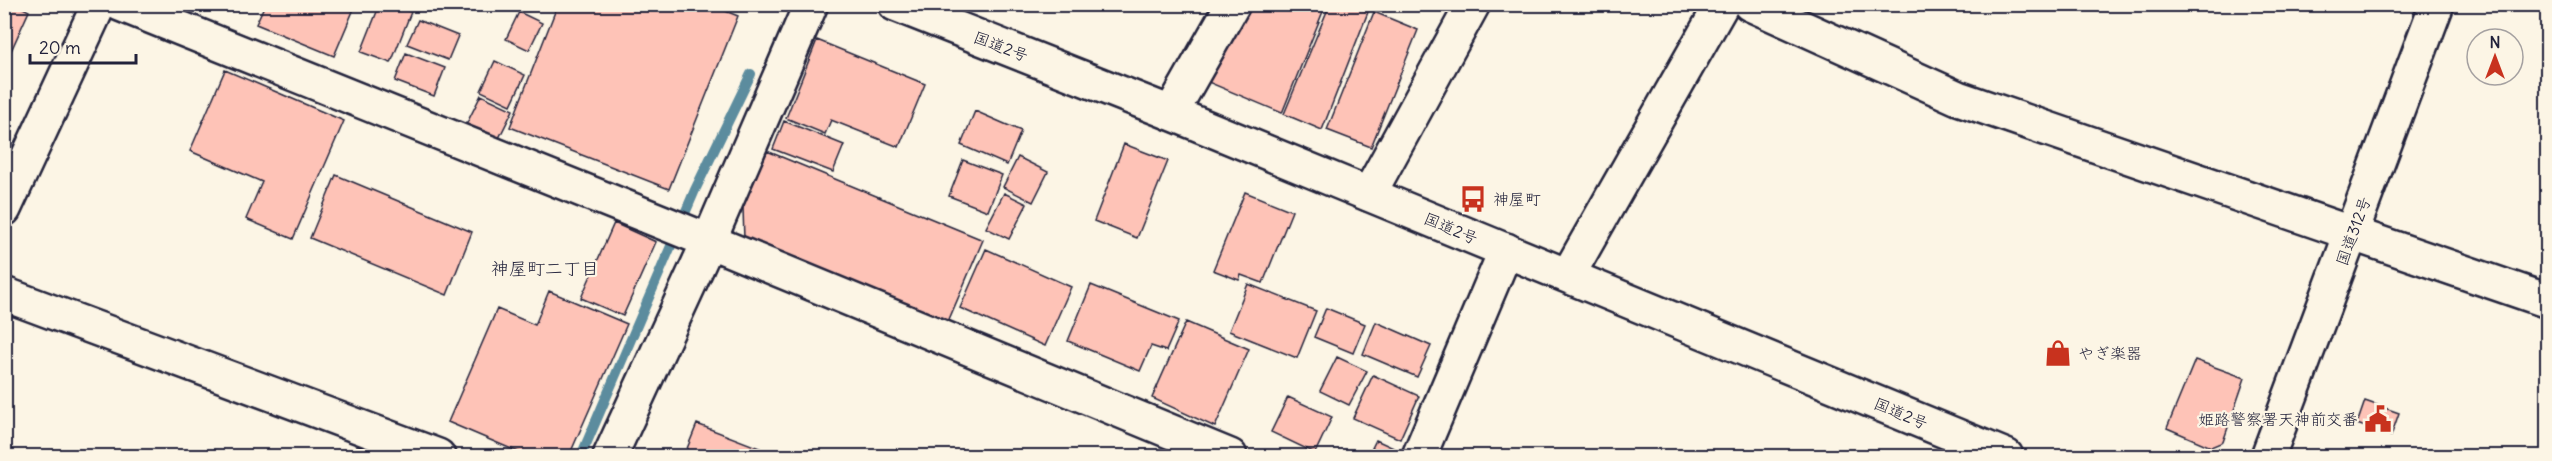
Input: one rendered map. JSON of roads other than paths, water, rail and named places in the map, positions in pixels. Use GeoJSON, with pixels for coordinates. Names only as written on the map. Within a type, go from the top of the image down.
{"type":"FeatureCollection","features":[{"type":"Feature","properties":{"kind":"main road"},"geometry":{"type":"LineString","coordinates":[[4,209],[99,4]]}},
{"type":"Feature","properties":{"kind":"main road"},"geometry":{"type":"LineString","coordinates":[[120,4],[709,241],[1230,456]]}},
{"type":"Feature","properties":{"kind":"main road"},"geometry":{"type":"LineString","coordinates":[[610,456],[709,241],[811,4]]}},
{"type":"Feature","properties":{"kind":"main road","name":"国道2号"},"geometry":{"type":"LineString","coordinates":[[895,4],[1172,112],[2006,456]]}},
{"type":"Feature","properties":{"kind":"main road"},"geometry":{"type":"LineString","coordinates":[[1172,112],[1233,4]]}},
{"type":"Feature","properties":{"kind":"main road"},"geometry":{"type":"LineString","coordinates":[[1369,194],[1473,4]]}},
{"type":"Feature","properties":{"kind":"main road"},"geometry":{"type":"LineString","coordinates":[[1568,274],[1722,4]]}},
{"type":"Feature","properties":{"kind":"main road"},"geometry":{"type":"LineString","coordinates":[[1750,4],[1958,98],[2547,302]]}},
{"type":"Feature","properties":{"kind":"main road","name":"国道312号"},"geometry":{"type":"LineString","coordinates":[[2268,456],[2352,233],[2430,7]]}},
{"type":"Feature","properties":{"kind":"main road"},"geometry":{"type":"LineString","coordinates":[[1419,456],[1506,250]]}},
{"type":"Feature","properties":{"kind":"main road"},"geometry":{"type":"LineString","coordinates":[[4,294],[438,456]]}},
{"type":"Feature","properties":{"kind":"waterway"},"geometry":{"type":"LineString","coordinates":[[581,456],[695,190],[751,74]]}},
{"type":"Feature","properties":{"kind":"place","name":"神屋町"},"geometry":{"type":"Point","coordinates":[1473,199]}},
{"type":"Feature","properties":{"kind":"place","name":"やぎ楽器"},"geometry":{"type":"Point","coordinates":[2058,353]}},
{"type":"Feature","properties":{"kind":"place","name":"姫路警察署天神前交番"},"geometry":{"type":"Point","coordinates":[2378,419]}},
{"type":"Feature","properties":{"kind":"district","name":"神屋町二丁目"},"geometry":{"type":"Point","coordinates":[545,268]}}]}
